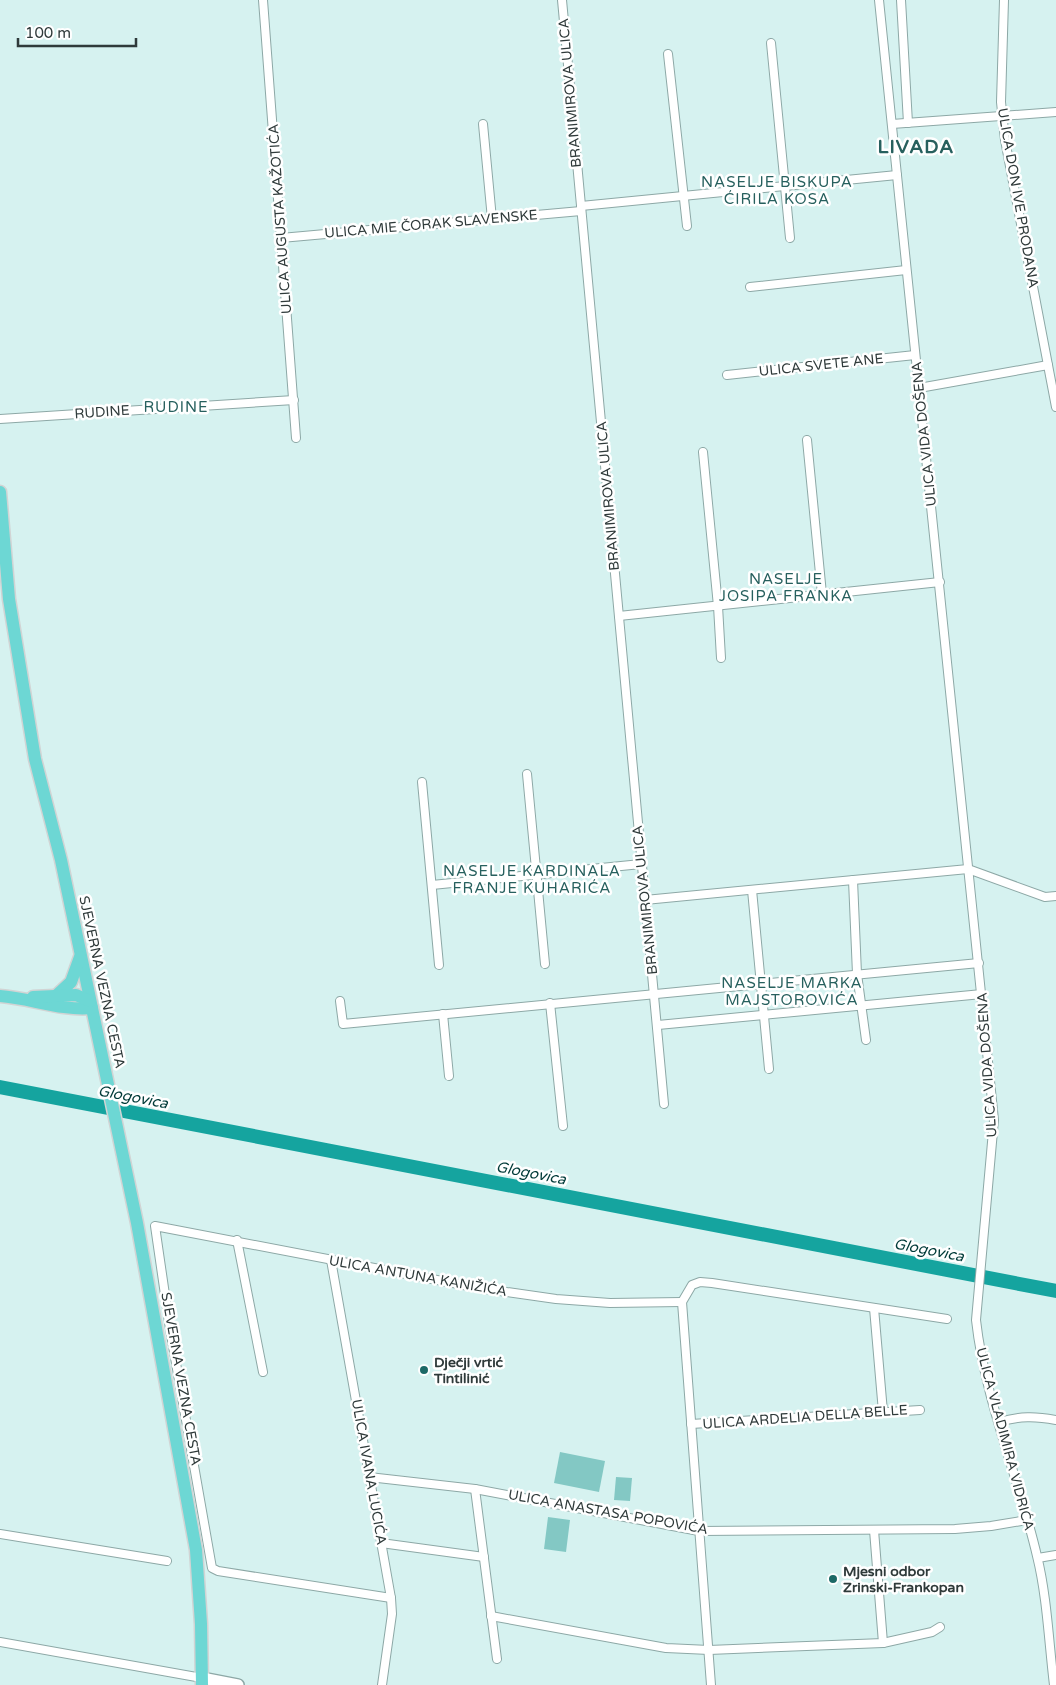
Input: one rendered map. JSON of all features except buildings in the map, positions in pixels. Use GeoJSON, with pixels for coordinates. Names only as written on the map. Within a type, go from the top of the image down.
{"type":"FeatureCollection","features":[{"type":"Feature","properties":{"kind":"main road","name":"SJEVERNA VEZNA CESTA"},"geometry":{"type":"LineString","coordinates":[[0,492],[9,599],[33,750],[164,1329],[196,1550],[202,1682]]}},
{"type":"Feature","properties":{"kind":"main road"},"geometry":{"type":"LineString","coordinates":[[57,995],[67,988],[74,977],[80,952]]}},
{"type":"Feature","properties":{"kind":"main road"},"geometry":{"type":"LineString","coordinates":[[26,998],[76,994],[91,1004]]}},
{"type":"Feature","properties":{"kind":"main road"},"geometry":{"type":"LineString","coordinates":[[0,996],[26,998],[58,1006],[91,1004]]}},
{"type":"Feature","properties":{"kind":"main road"},"geometry":{"type":"LineString","coordinates":[[202,1682],[238,1685]]}},
{"type":"Feature","properties":{"kind":"street","name":"ULICA AUGUSTA KAŽOTIĆA"},"geometry":{"type":"LineString","coordinates":[[263,0],[296,438]]}},
{"type":"Feature","properties":{"kind":"street","name":"BRANIMIROVA ULICA"},"geometry":{"type":"LineString","coordinates":[[562,0],[664,1104]]}},
{"type":"Feature","properties":{"kind":"street","name":"ULICA VIDA DOŠENA"},"geometry":{"type":"LineString","coordinates":[[879,0],[994,1120],[976,1320]]}},
{"type":"Feature","properties":{"kind":"street"},"geometry":{"type":"LineString","coordinates":[[901,0],[908,123]]}},
{"type":"Feature","properties":{"kind":"street","name":"ULICA DON IVE PRODANA"},"geometry":{"type":"LineString","coordinates":[[1004,0],[1001,115],[1056,406]]}},
{"type":"Feature","properties":{"kind":"street"},"geometry":{"type":"LineString","coordinates":[[771,43],[790,238]]}},
{"type":"Feature","properties":{"kind":"street"},"geometry":{"type":"LineString","coordinates":[[668,54],[687,226]]}},
{"type":"Feature","properties":{"kind":"street"},"geometry":{"type":"LineString","coordinates":[[892,124],[1056,112]]}},
{"type":"Feature","properties":{"kind":"street"},"geometry":{"type":"LineString","coordinates":[[483,124],[492,219]]}},
{"type":"Feature","properties":{"kind":"street"},"geometry":{"type":"LineString","coordinates":[[581,209],[683,196],[898,175]]}},
{"type":"Feature","properties":{"kind":"street","name":"ULICA MIE ČORAK SLAVENSKE"},"geometry":{"type":"LineString","coordinates":[[281,238],[581,209]]}},
{"type":"Feature","properties":{"kind":"street"},"geometry":{"type":"LineString","coordinates":[[750,288],[906,270]]}},
{"type":"Feature","properties":{"kind":"street","name":"ULICA SVETE ANE"},"geometry":{"type":"LineString","coordinates":[[727,375],[916,355]]}},
{"type":"Feature","properties":{"kind":"street"},"geometry":{"type":"LineString","coordinates":[[919,388],[1048,365]]}},
{"type":"Feature","properties":{"kind":"street","name":"RUDINE"},"geometry":{"type":"LineString","coordinates":[[0,419],[294,400]]}},
{"type":"Feature","properties":{"kind":"street"},"geometry":{"type":"LineString","coordinates":[[808,440],[822,594]]}},
{"type":"Feature","properties":{"kind":"street"},"geometry":{"type":"LineString","coordinates":[[703,452],[718,606],[721,658]]}},
{"type":"Feature","properties":{"kind":"street"},"geometry":{"type":"LineString","coordinates":[[619,616],[940,582]]}},
{"type":"Feature","properties":{"kind":"street"},"geometry":{"type":"LineString","coordinates":[[527,774],[545,964]]}},
{"type":"Feature","properties":{"kind":"street"},"geometry":{"type":"LineString","coordinates":[[422,782],[440,965]]}},
{"type":"Feature","properties":{"kind":"street"},"geometry":{"type":"LineString","coordinates":[[432,885],[641,864]]}},
{"type":"Feature","properties":{"kind":"street"},"geometry":{"type":"LineString","coordinates":[[646,900],[968,869],[1045,897],[1056,896]]}},
{"type":"Feature","properties":{"kind":"street"},"geometry":{"type":"LineString","coordinates":[[853,880],[858,974],[866,1040]]}},
{"type":"Feature","properties":{"kind":"street"},"geometry":{"type":"LineString","coordinates":[[752,890],[769,1069]]}},
{"type":"Feature","properties":{"kind":"street"},"geometry":{"type":"LineString","coordinates":[[655,993],[979,963]]}},
{"type":"Feature","properties":{"kind":"street","name":"BRANIMIROVA ULICA"},"geometry":{"type":"LineString","coordinates":[[550,1003],[655,993]]}},
{"type":"Feature","properties":{"kind":"street"},"geometry":{"type":"LineString","coordinates":[[658,1025],[982,994]]}},
{"type":"Feature","properties":{"kind":"street"},"geometry":{"type":"LineString","coordinates":[[340,1001],[343,1024],[550,1003],[563,1126]]}},
{"type":"Feature","properties":{"kind":"street"},"geometry":{"type":"LineString","coordinates":[[443,1014],[449,1076]]}},
{"type":"Feature","properties":{"kind":"street","name":"ULICA ANTUNA KANIŽIĆA"},"geometry":{"type":"LineString","coordinates":[[164,1329],[155,1226],[237,1240],[479,1288],[556,1300],[610,1303],[682,1302]]}},
{"type":"Feature","properties":{"kind":"street"},"geometry":{"type":"LineString","coordinates":[[237,1240],[263,1372]]}},
{"type":"Feature","properties":{"kind":"street","name":"ULICA IVANA LUCIĆA"},"geometry":{"type":"LineString","coordinates":[[331,1260],[391,1598],[392,1614],[382,1685]]}},
{"type":"Feature","properties":{"kind":"street"},"geometry":{"type":"LineString","coordinates":[[711,1685],[682,1302],[692,1285],[700,1282],[712,1283],[947,1319]]}},
{"type":"Feature","properties":{"kind":"street"},"geometry":{"type":"LineString","coordinates":[[874,1308],[883,1412]]}},
{"type":"Feature","properties":{"kind":"street","name":"ULICA VLADIMIRA VIDRIĆA"},"geometry":{"type":"LineString","coordinates":[[976,1320],[978,1340],[999,1422],[1038,1558],[1054,1685]]}},
{"type":"Feature","properties":{"kind":"street"},"geometry":{"type":"LineString","coordinates":[[164,1329],[212,1568],[218,1571],[391,1598]]}},
{"type":"Feature","properties":{"kind":"street","name":"ULICA ARDELIA DELLA BELLE"},"geometry":{"type":"LineString","coordinates":[[691,1424],[920,1410]]}},
{"type":"Feature","properties":{"kind":"street"},"geometry":{"type":"LineString","coordinates":[[999,1422],[1018,1416],[1034,1416],[1056,1420]]}},
{"type":"Feature","properties":{"kind":"street","name":"ULICA ANASTASA POPOVIĆA"},"geometry":{"type":"LineString","coordinates":[[370,1477],[474,1489],[700,1530],[955,1529],[1027,1520]]}},
{"type":"Feature","properties":{"kind":"street"},"geometry":{"type":"LineString","coordinates":[[474,1489],[497,1659]]}},
{"type":"Feature","properties":{"kind":"street"},"geometry":{"type":"LineString","coordinates":[[874,1530],[883,1643]]}},
{"type":"Feature","properties":{"kind":"street"},"geometry":{"type":"LineString","coordinates":[[0,1534],[167,1561]]}},
{"type":"Feature","properties":{"kind":"street"},"geometry":{"type":"LineString","coordinates":[[381,1543],[484,1557]]}},
{"type":"Feature","properties":{"kind":"street"},"geometry":{"type":"LineString","coordinates":[[1038,1558],[1056,1556]]}},
{"type":"Feature","properties":{"kind":"street"},"geometry":{"type":"LineString","coordinates":[[492,1616],[666,1648],[709,1650],[883,1643],[932,1632],[940,1627]]}},
{"type":"Feature","properties":{"kind":"street"},"geometry":{"type":"LineString","coordinates":[[0,1642],[202,1682]]}},
{"type":"Feature","properties":{"kind":"shaded area"},"geometry":{"type":"Polygon","coordinates":[[[560,1452],[605,1461],[599,1492],[554,1483],[560,1452]]]}},
{"type":"Feature","properties":{"kind":"shaded area"},"geometry":{"type":"Polygon","coordinates":[[[616,1477],[632,1478],[630,1501],[614,1500],[616,1477]]]}},
{"type":"Feature","properties":{"kind":"shaded area"},"geometry":{"type":"Polygon","coordinates":[[[548,1517],[570,1520],[566,1552],[544,1549],[548,1517]]]}},
{"type":"Feature","properties":{"kind":"waterway","name":"Glogovica"},"geometry":{"type":"LineString","coordinates":[[0,1087],[1056,1291]]}},
{"type":"Feature","properties":{"kind":"place","name":"Dječji vrtić Tintilinić"},"geometry":{"type":"Point","coordinates":[424,1370]}},
{"type":"Feature","properties":{"kind":"place","name":"Mjesni odbor Zrinski-Frankopan"},"geometry":{"type":"Point","coordinates":[833,1579]}},
{"type":"Feature","properties":{"kind":"district","name":"LIVADA"},"geometry":{"type":"Point","coordinates":[916,147]}},
{"type":"Feature","properties":{"kind":"district","name":"NASELJE BISKUPA ĆIRILA KOSA"},"geometry":{"type":"Point","coordinates":[777,190]}},
{"type":"Feature","properties":{"kind":"district","name":"RUDINE"},"geometry":{"type":"Point","coordinates":[176,407]}},
{"type":"Feature","properties":{"kind":"district","name":"NASELJE JOSIPA FRANKA"},"geometry":{"type":"Point","coordinates":[786,588]}},
{"type":"Feature","properties":{"kind":"district","name":"NASELJE KARDINALA FRANJE KUHARIĆA"},"geometry":{"type":"Point","coordinates":[532,880]}},
{"type":"Feature","properties":{"kind":"district","name":"NASELJE MARKA MAJSTOROVIĆA"},"geometry":{"type":"Point","coordinates":[792,992]}}]}
